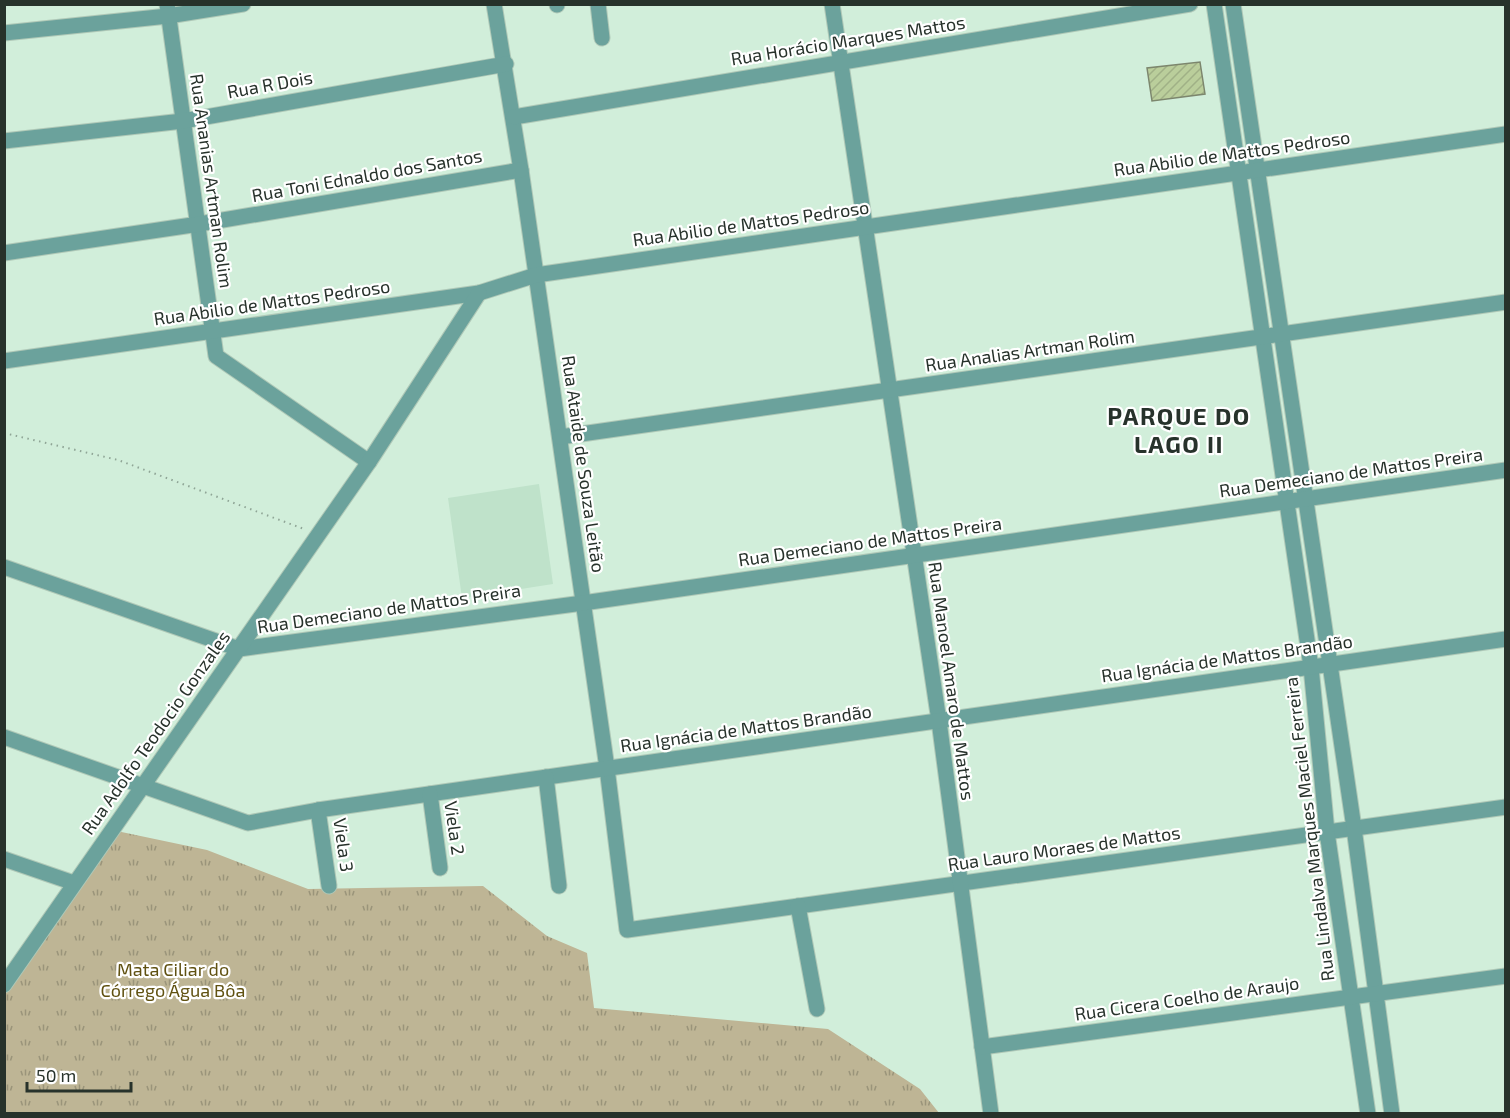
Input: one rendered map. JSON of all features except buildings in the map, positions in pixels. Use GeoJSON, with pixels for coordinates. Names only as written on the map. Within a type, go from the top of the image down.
{"type":"FeatureCollection","features":[{"type":"Feature","properties":{"kind":"street"},"geometry":{"type":"LineString","coordinates":[[4,33],[167,10],[243,4]]}},
{"type":"Feature","properties":{"kind":"street","name":"Rua Ataide de Souza Leitão"},"geometry":{"type":"LineString","coordinates":[[494,4],[506,64],[586,604],[627,930]]}},
{"type":"Feature","properties":{"kind":"street"},"geometry":{"type":"LineString","coordinates":[[598,4],[602,38]]}},
{"type":"Feature","properties":{"kind":"street","name":"Rua Manoel Amaro de Mattos"},"geometry":{"type":"LineString","coordinates":[[832,4],[938,716],[958,884],[991,1113]]}},
{"type":"Feature","properties":{"kind":"street","name":"Rua Horácio Marques Mattos"},"geometry":{"type":"LineString","coordinates":[[514,117],[1190,4]]}},
{"type":"Feature","properties":{"kind":"street","name":"Rua Lindalva Marques Maciel Ferreira"},"geometry":{"type":"LineString","coordinates":[[1214,4],[1262,338],[1280,503],[1311,667],[1327,832],[1368,1113]]}},
{"type":"Feature","properties":{"kind":"street"},"geometry":{"type":"LineString","coordinates":[[1233,4],[1354,828],[1374,994],[1392,1113]]}},
{"type":"Feature","properties":{"kind":"street","name":"Rua Ananias Artman Rolim"},"geometry":{"type":"LineString","coordinates":[[167,10],[216,356],[365,466]]}},
{"type":"Feature","properties":{"kind":"street","name":"Rua R Dois"},"geometry":{"type":"LineString","coordinates":[[4,141],[183,121],[506,64]]}},
{"type":"Feature","properties":{"kind":"street","name":"Rua Abilio de Mattos Pedroso"},"geometry":{"type":"LineString","coordinates":[[4,361],[479,293],[536,275],[1506,134]]}},
{"type":"Feature","properties":{"kind":"street","name":"Rua Toni Ednaldo dos Santos"},"geometry":{"type":"LineString","coordinates":[[4,253],[199,224],[521,170]]}},
{"type":"Feature","properties":{"kind":"street","name":"Rua Adolfo Teodocio Gonzales"},"geometry":{"type":"LineString","coordinates":[[5,984],[319,534],[479,293]]}},
{"type":"Feature","properties":{"kind":"street","name":"Rua Analias Artman Rolim"},"geometry":{"type":"LineString","coordinates":[[560,437],[891,396],[1506,302]]}},
{"type":"Feature","properties":{"kind":"street","name":"Rua Demeciano de Mattos Preira"},"geometry":{"type":"LineString","coordinates":[[234,655],[1506,470]]}},
{"type":"Feature","properties":{"kind":"street"},"geometry":{"type":"LineString","coordinates":[[4,567],[234,655]]}},
{"type":"Feature","properties":{"kind":"street","name":"Rua Ignácia de Mattos Brandão"},"geometry":{"type":"LineString","coordinates":[[4,737],[248,823],[318,810],[546,777],[606,762],[1506,639]]}},
{"type":"Feature","properties":{"kind":"street"},"geometry":{"type":"LineString","coordinates":[[546,777],[559,886]]}},
{"type":"Feature","properties":{"kind":"street","name":"Viela 2"},"geometry":{"type":"LineString","coordinates":[[430,794],[440,868]]}},
{"type":"Feature","properties":{"kind":"street","name":"Rua Lauro Moraes de Mattos"},"geometry":{"type":"LineString","coordinates":[[627,930],[1506,807]]}},
{"type":"Feature","properties":{"kind":"street","name":"Viela 3"},"geometry":{"type":"LineString","coordinates":[[318,810],[329,886]]}},
{"type":"Feature","properties":{"kind":"street"},"geometry":{"type":"LineString","coordinates":[[4,859],[75,883]]}},
{"type":"Feature","properties":{"kind":"street"},"geometry":{"type":"LineString","coordinates":[[798,906],[817,1008]]}},
{"type":"Feature","properties":{"kind":"street","name":"Rua Cicera Coelho de Araujo"},"geometry":{"type":"LineString","coordinates":[[982,1047],[1506,976]]}},
{"type":"Feature","properties":{"kind":"path"},"geometry":{"type":"LineString","coordinates":[[4,433],[118,460],[319,534]]}},
{"type":"Feature","properties":{"kind":"shaded area"},"geometry":{"type":"Polygon","coordinates":[[[539,484],[553,584],[462,598],[448,498],[539,484]]]}},
{"type":"Feature","properties":{"kind":"green space","name":"Mata Ciliar do Córrego Água Bôa"},"geometry":{"type":"Polygon","coordinates":[[[112,830],[207,850],[308,889],[483,886],[547,936],[587,953],[594,1008],[828,1029],[920,1089],[939,1113],[5,1114],[5,986],[112,830]]]}},
{"type":"Feature","properties":{"kind":"district","name":"PARQUE DO LAGO II"},"geometry":{"type":"Point","coordinates":[1179,431]}}]}
